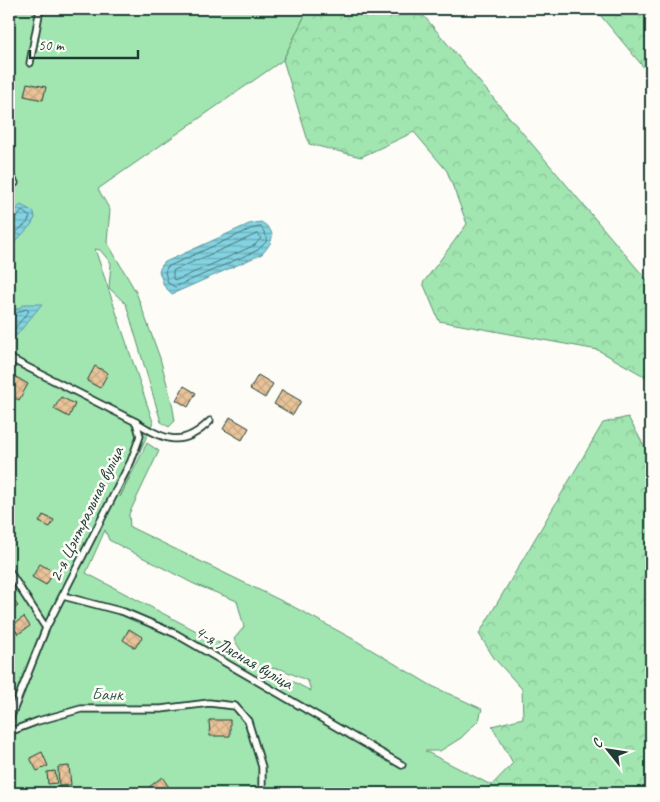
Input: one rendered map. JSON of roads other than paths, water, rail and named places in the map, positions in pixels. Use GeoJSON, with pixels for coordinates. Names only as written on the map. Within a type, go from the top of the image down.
{"type":"FeatureCollection","features":[{"type":"Feature","properties":{"kind":"lane"},"geometry":{"type":"LineString","coordinates":[[30,63],[40,9]]}},
{"type":"Feature","properties":{"kind":"lane"},"geometry":{"type":"LineString","coordinates":[[9,174],[15,183]]}},
{"type":"Feature","properties":{"kind":"lane"},"geometry":{"type":"LineString","coordinates":[[9,358],[136,422],[155,434],[177,440],[198,433],[210,421]]}},
{"type":"Feature","properties":{"kind":"lane","name":"2-я Цэнтральная вуліца"},"geometry":{"type":"LineString","coordinates":[[9,721],[46,628],[131,461],[140,436],[136,422]]}},
{"type":"Feature","properties":{"kind":"lane"},"geometry":{"type":"LineString","coordinates":[[9,571],[46,628]]}},
{"type":"Feature","properties":{"kind":"lane","name":"4-я Лясная вуліца"},"geometry":{"type":"LineString","coordinates":[[62,596],[124,612],[176,634],[402,765]]}},
{"type":"Feature","properties":{"kind":"lane"},"geometry":{"type":"LineString","coordinates":[[9,732],[38,721],[81,709],[161,709],[210,703],[235,706],[248,721],[262,767],[262,793]]}},
{"type":"Feature","properties":{"kind":"water"},"geometry":{"type":"Polygon","coordinates":[[[21,205],[34,212],[35,218],[14,243],[10,243],[8,232],[11,217],[21,205]]]}},
{"type":"Feature","properties":{"kind":"water"},"geometry":{"type":"Polygon","coordinates":[[[261,222],[272,233],[271,241],[262,254],[172,294],[164,286],[159,271],[163,263],[249,224],[261,222]]]}},
{"type":"Feature","properties":{"kind":"water"},"geometry":{"type":"Polygon","coordinates":[[[25,304],[42,304],[16,336],[9,339],[9,314],[25,304]]]}},
{"type":"Feature","properties":{"kind":"park label","name":"Банк"},"geometry":{"type":"Point","coordinates":[107,694]}}]}
